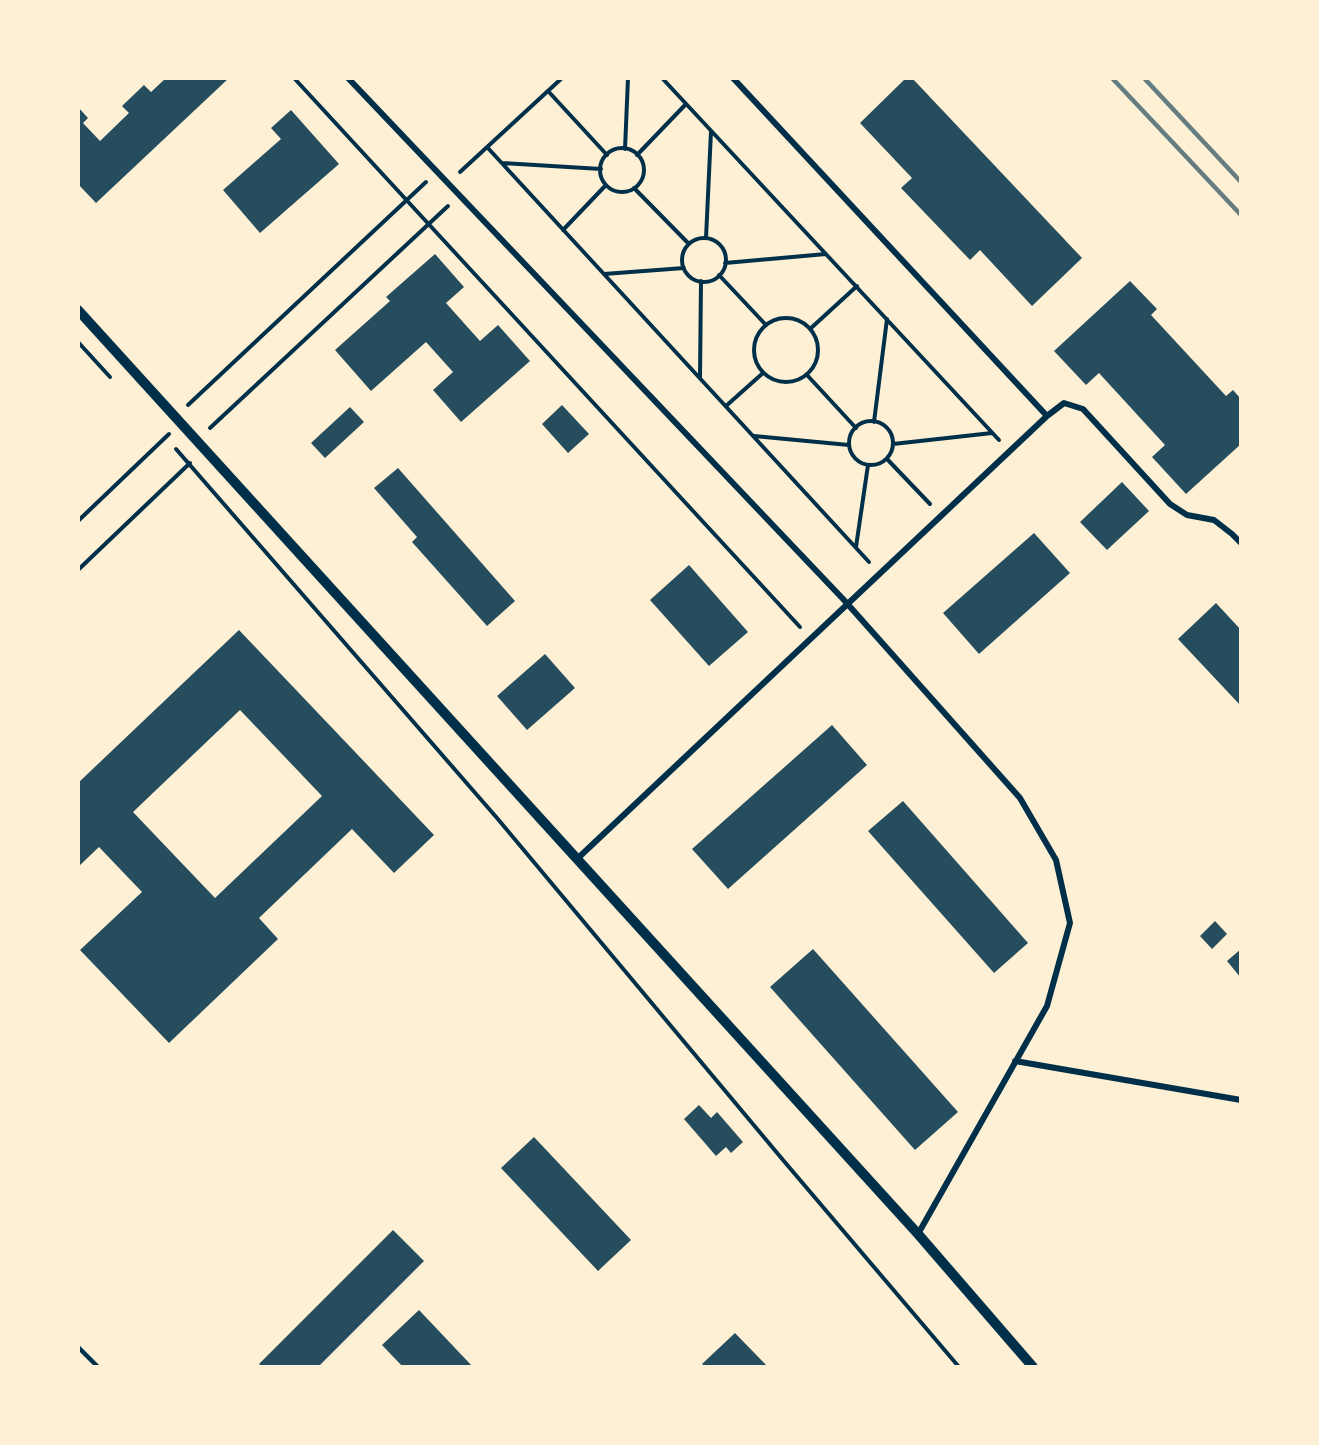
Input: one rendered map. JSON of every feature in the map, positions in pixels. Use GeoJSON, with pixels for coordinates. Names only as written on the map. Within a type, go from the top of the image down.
{"type":"FeatureCollection","features":[{"type":"Feature","properties":{"kind":"street"},"geometry":{"type":"LineString","coordinates":[[348,78],[848,604],[1020,798],[1056,861],[1070,923],[1047,1006],[918,1234]]}},
{"type":"Feature","properties":{"kind":"street"},"geometry":{"type":"LineString","coordinates":[[733,78],[1047,416]]}},
{"type":"Feature","properties":{"kind":"street"},"geometry":{"type":"LineString","coordinates":[[78,310],[918,1234],[1033,1367]]}},
{"type":"Feature","properties":{"kind":"street"},"geometry":{"type":"LineString","coordinates":[[577,859],[1047,416],[1064,403],[1083,409],[1170,504],[1187,515],[1214,520],[1241,543]]}},
{"type":"Feature","properties":{"kind":"street"},"geometry":{"type":"LineString","coordinates":[[1015,1061],[1241,1100]]}},
{"type":"Feature","properties":{"kind":"lane"},"geometry":{"type":"LineString","coordinates":[[78,1347],[98,1367]]}},
{"type":"Feature","properties":{"kind":"path"},"geometry":{"type":"LineString","coordinates":[[294,78],[811,639]]}},
{"type":"Feature","properties":{"kind":"path"},"geometry":{"type":"LineString","coordinates":[[448,183],[562,78]]}},
{"type":"Feature","properties":{"kind":"path"},"geometry":{"type":"LineString","coordinates":[[624,149],[628,78]]}},
{"type":"Feature","properties":{"kind":"path"},"geometry":{"type":"LineString","coordinates":[[662,78],[1010,451]]}},
{"type":"Feature","properties":{"kind":"path"},"geometry":{"type":"LineString","coordinates":[[548,91],[607,155]]}},
{"type":"Feature","properties":{"kind":"path"},"geometry":{"type":"LineString","coordinates":[[637,154],[686,104]]}},
{"type":"Feature","properties":{"kind":"path"},"geometry":{"type":"LineString","coordinates":[[706,238],[711,130]]}},
{"type":"Feature","properties":{"kind":"path"},"geometry":{"type":"LineString","coordinates":[[487,147],[880,573]]}},
{"type":"Feature","properties":{"kind":"path"},"geometry":{"type":"LineString","coordinates":[[617,149],[624,149],[637,154],[644,174],[642,180],[634,188],[626,192],[619,192],[606,185],[602,179],[601,169],[607,155],[617,149]]}},
{"type":"Feature","properties":{"kind":"path"},"geometry":{"type":"LineString","coordinates":[[502,163],[601,169]]}},
{"type":"Feature","properties":{"kind":"path"},"geometry":{"type":"LineString","coordinates":[[78,521],[166,437],[178,420],[438,172]]}},
{"type":"Feature","properties":{"kind":"path"},"geometry":{"type":"LineString","coordinates":[[564,230],[606,185]]}},
{"type":"Feature","properties":{"kind":"path"},"geometry":{"type":"LineString","coordinates":[[634,188],[689,244]]}},
{"type":"Feature","properties":{"kind":"path"},"geometry":{"type":"LineString","coordinates":[[78,570],[189,464],[201,445],[460,195]]}},
{"type":"Feature","properties":{"kind":"path"},"geometry":{"type":"LineString","coordinates":[[699,238],[706,238],[719,244],[723,249],[725,263],[719,275],[714,279],[701,281],[694,279],[684,268],[683,253],[689,244],[699,238]]}},
{"type":"Feature","properties":{"kind":"path"},"geometry":{"type":"LineString","coordinates":[[725,263],[827,254]]}},
{"type":"Feature","properties":{"kind":"path"},"geometry":{"type":"LineString","coordinates":[[604,274],[684,268]]}},
{"type":"Feature","properties":{"kind":"path"},"geometry":{"type":"LineString","coordinates":[[719,275],[766,325]]}},
{"type":"Feature","properties":{"kind":"path"},"geometry":{"type":"LineString","coordinates":[[700,378],[701,281]]}},
{"type":"Feature","properties":{"kind":"path"},"geometry":{"type":"LineString","coordinates":[[810,329],[857,286]]}},
{"type":"Feature","properties":{"kind":"path"},"geometry":{"type":"LineString","coordinates":[[787,318],[798,320],[810,329],[818,345],[818,356],[816,365],[807,375],[791,383],[771,379],[763,373],[757,365],[754,344],[766,325],[787,318]]}},
{"type":"Feature","properties":{"kind":"path"},"geometry":{"type":"LineString","coordinates":[[874,422],[887,319]]}},
{"type":"Feature","properties":{"kind":"path"},"geometry":{"type":"LineString","coordinates":[[78,342],[118,385]]}},
{"type":"Feature","properties":{"kind":"path"},"geometry":{"type":"LineString","coordinates":[[726,406],[763,373]]}},
{"type":"Feature","properties":{"kind":"path"},"geometry":{"type":"LineString","coordinates":[[807,375],[856,428]]}},
{"type":"Feature","properties":{"kind":"path"},"geometry":{"type":"LineString","coordinates":[[866,422],[874,422],[886,428],[893,444],[887,459],[882,463],[868,465],[855,458],[849,444],[850,437],[856,428],[866,422]]}},
{"type":"Feature","properties":{"kind":"path"},"geometry":{"type":"LineString","coordinates":[[158,428],[498,818],[806,1188],[959,1367]]}},
{"type":"Feature","properties":{"kind":"path"},"geometry":{"type":"LineString","coordinates":[[893,444],[993,433]]}},
{"type":"Feature","properties":{"kind":"path"},"geometry":{"type":"LineString","coordinates":[[753,436],[849,444]]}},
{"type":"Feature","properties":{"kind":"path"},"geometry":{"type":"LineString","coordinates":[[887,459],[941,516]]}},
{"type":"Feature","properties":{"kind":"path"},"geometry":{"type":"LineString","coordinates":[[856,547],[868,465]]}},
{"type":"Feature","properties":{"kind":"building"},"geometry":{"type":"Polygon","coordinates":[[[166,78],[229,78],[96,203],[78,184],[78,107],[88,118],[83,123],[100,141],[129,113],[122,106],[144,85],[151,92],[166,78]]]}},
{"type":"Feature","properties":{"kind":"building"},"geometry":{"type":"Polygon","coordinates":[[[906,78],[912,78],[1082,258],[1032,306],[980,250],[970,260],[901,188],[912,178],[860,123],[906,78]]]}},
{"type":"Feature","properties":{"kind":"building"},"geometry":{"type":"Polygon","coordinates":[[[291,110],[339,164],[260,233],[223,190],[281,139],[271,128],[291,110]]]}},
{"type":"Feature","properties":{"kind":"building"},"geometry":{"type":"Polygon","coordinates":[[[435,254],[464,287],[446,303],[480,341],[498,325],[530,361],[461,422],[433,390],[453,372],[426,342],[371,391],[335,350],[390,301],[386,297],[435,254]]]}},
{"type":"Feature","properties":{"kind":"building"},"geometry":{"type":"Polygon","coordinates":[[[1130,281],[1157,309],[1151,315],[1226,396],[1233,390],[1241,399],[1241,444],[1186,494],[1152,457],[1165,445],[1099,373],[1086,385],[1054,351],[1130,281]]]}},
{"type":"Feature","properties":{"kind":"building"},"geometry":{"type":"Polygon","coordinates":[[[562,405],[589,434],[568,453],[542,424],[562,405]]]}},
{"type":"Feature","properties":{"kind":"building"},"geometry":{"type":"Polygon","coordinates":[[[350,407],[364,422],[325,458],[311,443],[350,407]]]}},
{"type":"Feature","properties":{"kind":"building"},"geometry":{"type":"Polygon","coordinates":[[[398,468],[515,601],[487,626],[412,542],[417,537],[374,488],[398,468]]]}},
{"type":"Feature","properties":{"kind":"building"},"geometry":{"type":"Polygon","coordinates":[[[1122,482],[1149,511],[1107,550],[1080,522],[1122,482]]]}},
{"type":"Feature","properties":{"kind":"building"},"geometry":{"type":"Polygon","coordinates":[[[1034,533],[1070,573],[979,654],[943,613],[1034,533]]]}},
{"type":"Feature","properties":{"kind":"building"},"geometry":{"type":"Polygon","coordinates":[[[689,565],[748,632],[709,666],[650,600],[689,565]]]}},
{"type":"Feature","properties":{"kind":"building"},"geometry":{"type":"Polygon","coordinates":[[[1216,603],[1241,630],[1241,706],[1178,639],[1216,603]]]}},
{"type":"Feature","properties":{"kind":"building"},"geometry":{"type":"Polygon","coordinates":[[[239,630],[434,835],[394,873],[352,829],[259,918],[278,939],[169,1043],[80,950],[142,892],[99,847],[78,867],[78,783],[239,630]],[[240,710],[133,812],[215,898],[322,796],[240,710]]]}},
{"type":"Feature","properties":{"kind":"building"},"geometry":{"type":"Polygon","coordinates":[[[545,654],[575,688],[527,730],[497,696],[545,654]]]}},
{"type":"Feature","properties":{"kind":"building"},"geometry":{"type":"Polygon","coordinates":[[[832,725],[867,765],[728,889],[692,849],[832,725]]]}},
{"type":"Feature","properties":{"kind":"building"},"geometry":{"type":"Polygon","coordinates":[[[903,801],[1028,943],[994,973],[868,831],[903,801]]]}},
{"type":"Feature","properties":{"kind":"building"},"geometry":{"type":"Polygon","coordinates":[[[1215,921],[1227,934],[1212,949],[1200,936],[1215,921]]]}},
{"type":"Feature","properties":{"kind":"building"},"geometry":{"type":"Polygon","coordinates":[[[813,949],[958,1112],[915,1150],[770,987],[813,949]]]}},
{"type":"Feature","properties":{"kind":"building"},"geometry":{"type":"Polygon","coordinates":[[[1241,949],[1241,978],[1227,961],[1241,949]]]}},
{"type":"Feature","properties":{"kind":"building"},"geometry":{"type":"Polygon","coordinates":[[[699,1105],[711,1118],[717,1112],[743,1142],[731,1153],[726,1147],[716,1156],[684,1119],[699,1105]]]}},
{"type":"Feature","properties":{"kind":"building"},"geometry":{"type":"Polygon","coordinates":[[[534,1137],[631,1240],[598,1271],[501,1168],[534,1137]]]}},
{"type":"Feature","properties":{"kind":"building"},"geometry":{"type":"Polygon","coordinates":[[[393,1230],[424,1261],[318,1367],[263,1367],[259,1364],[393,1230]]]}},
{"type":"Feature","properties":{"kind":"building"},"geometry":{"type":"Polygon","coordinates":[[[419,1310],[473,1367],[403,1367],[382,1345],[419,1310]]]}},
{"type":"Feature","properties":{"kind":"building"},"geometry":{"type":"Polygon","coordinates":[[[735,1333],[768,1367],[706,1367],[702,1364],[735,1333]]]}},
{"type":"Feature","properties":{"kind":"railway"},"geometry":{"type":"LineString","coordinates":[[1112,78],[1241,215]]}},
{"type":"Feature","properties":{"kind":"railway"},"geometry":{"type":"LineString","coordinates":[[1144,78],[1241,182]]}}]}
